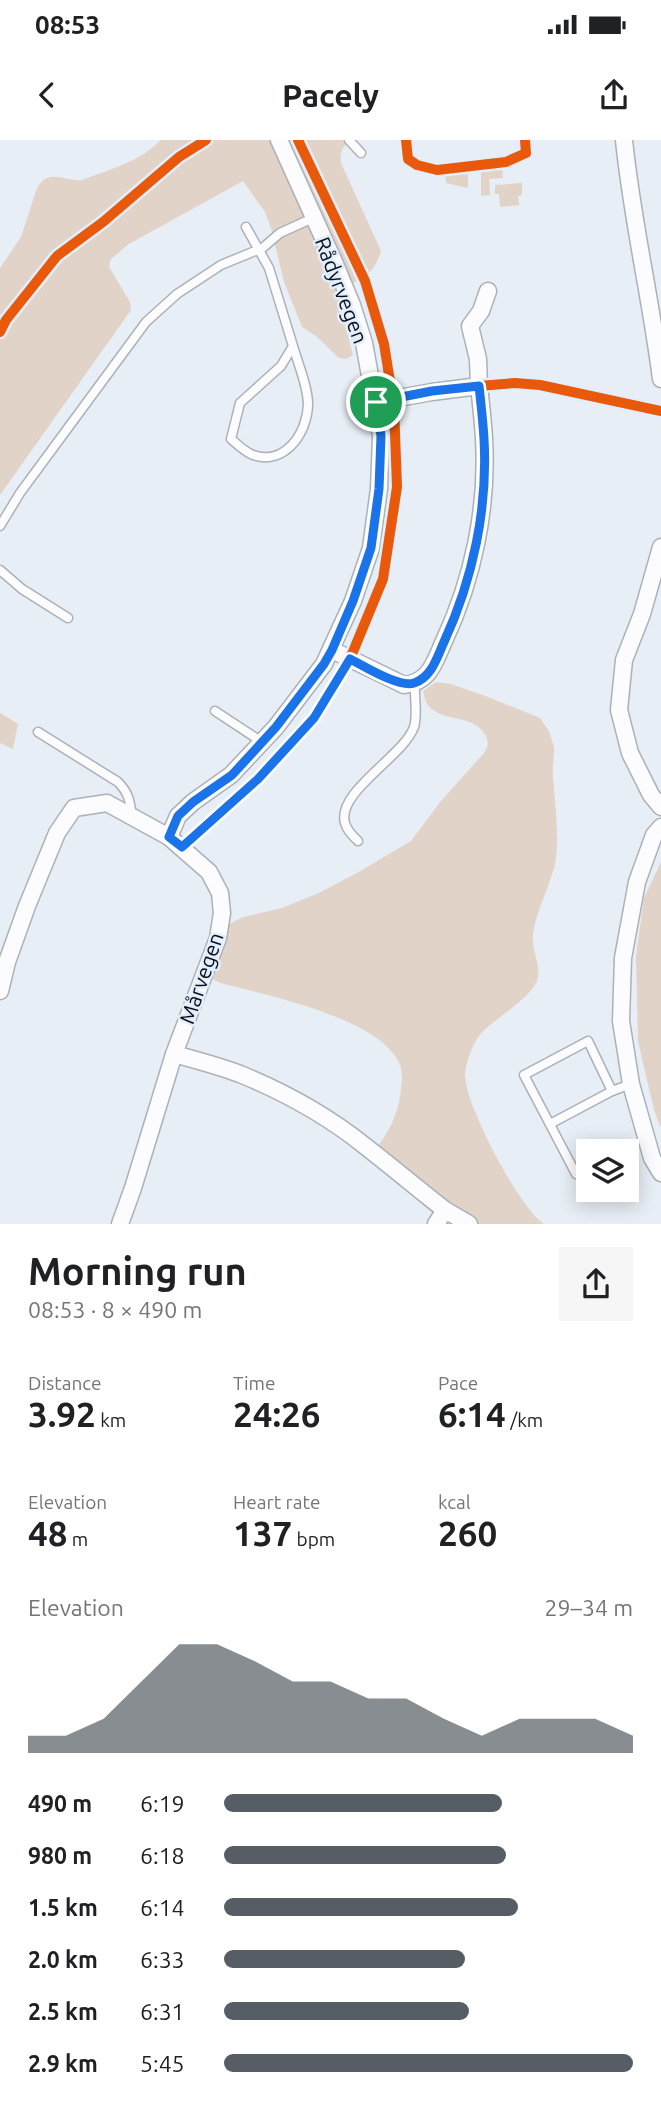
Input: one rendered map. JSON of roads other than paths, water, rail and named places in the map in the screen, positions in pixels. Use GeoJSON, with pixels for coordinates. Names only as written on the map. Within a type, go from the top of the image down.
{"type":"FeatureCollection","features":[{"type":"Feature","properties":{"kind":"street","name":"Rådyrvegen"},"geometry":{"type":"LineString","coordinates":[[169,837],[178,816],[232,775],[276,727],[324,664],[353,601],[371,548],[379,489],[381,436],[364,343],[352,305],[279,140]]}},
{"type":"Feature","properties":{"kind":"street"},"geometry":{"type":"LineString","coordinates":[[624,140],[661,379]]}},
{"type":"Feature","properties":{"kind":"street"},"geometry":{"type":"LineString","coordinates":[[332,650],[404,685],[415,683],[430,673],[450,629],[476,551],[483,496],[484,441],[478,359],[470,326],[481,311],[488,290]]}},
{"type":"Feature","properties":{"kind":"street"},"geometry":{"type":"LineString","coordinates":[[376,402],[432,391],[479,386]]}},
{"type":"Feature","properties":{"kind":"street"},"geometry":{"type":"LineString","coordinates":[[661,547],[642,614],[624,660],[619,710],[630,753],[651,795],[661,807]]}},
{"type":"Feature","properties":{"kind":"street","name":"Mårvegen"},"geometry":{"type":"LineString","coordinates":[[0,992],[7,962],[27,906],[57,833],[74,808],[107,803],[169,837],[209,872],[220,893],[222,913],[218,938],[174,1054],[120,1224]]}},
{"type":"Feature","properties":{"kind":"street"},"geometry":{"type":"LineString","coordinates":[[661,827],[654,835],[637,882],[622,958],[621,1021],[631,1084],[652,1158],[661,1173]]}},
{"type":"Feature","properties":{"kind":"street"},"geometry":{"type":"LineString","coordinates":[[174,1054],[240,1074],[308,1108],[364,1145],[445,1210],[470,1224]]}},
{"type":"Feature","properties":{"kind":"street"},"geometry":{"type":"LineString","coordinates":[[436,1224],[445,1210]]}},
{"type":"Feature","properties":{"kind":"lane"},"geometry":{"type":"LineString","coordinates":[[349,140],[361,153]]}},
{"type":"Feature","properties":{"kind":"lane"},"geometry":{"type":"LineString","coordinates":[[0,526],[32,476],[146,322],[177,294],[221,265],[259,251],[280,233],[313,218]]}},
{"type":"Feature","properties":{"kind":"lane"},"geometry":{"type":"LineString","coordinates":[[246,227],[269,268],[293,346],[308,402],[305,427],[289,449],[270,458],[251,454],[231,439],[240,403],[281,366],[293,346]]}},
{"type":"Feature","properties":{"kind":"lane"},"geometry":{"type":"LineString","coordinates":[[0,570],[22,589],[68,618]]}},
{"type":"Feature","properties":{"kind":"lane"},"geometry":{"type":"LineString","coordinates":[[358,841],[347,829],[345,811],[363,783],[399,748],[414,728],[415,683]]}},
{"type":"Feature","properties":{"kind":"lane"},"geometry":{"type":"LineString","coordinates":[[215,711],[262,742]]}},
{"type":"Feature","properties":{"kind":"lane"},"geometry":{"type":"LineString","coordinates":[[37,732],[118,782],[130,799],[132,817]]}},
{"type":"Feature","properties":{"kind":"lane"},"geometry":{"type":"LineString","coordinates":[[576,1174],[524,1075],[587,1041],[612,1091]]}},
{"type":"Feature","properties":{"kind":"lane"},"geometry":{"type":"LineString","coordinates":[[550,1124],[612,1091],[631,1084]]}}]}
